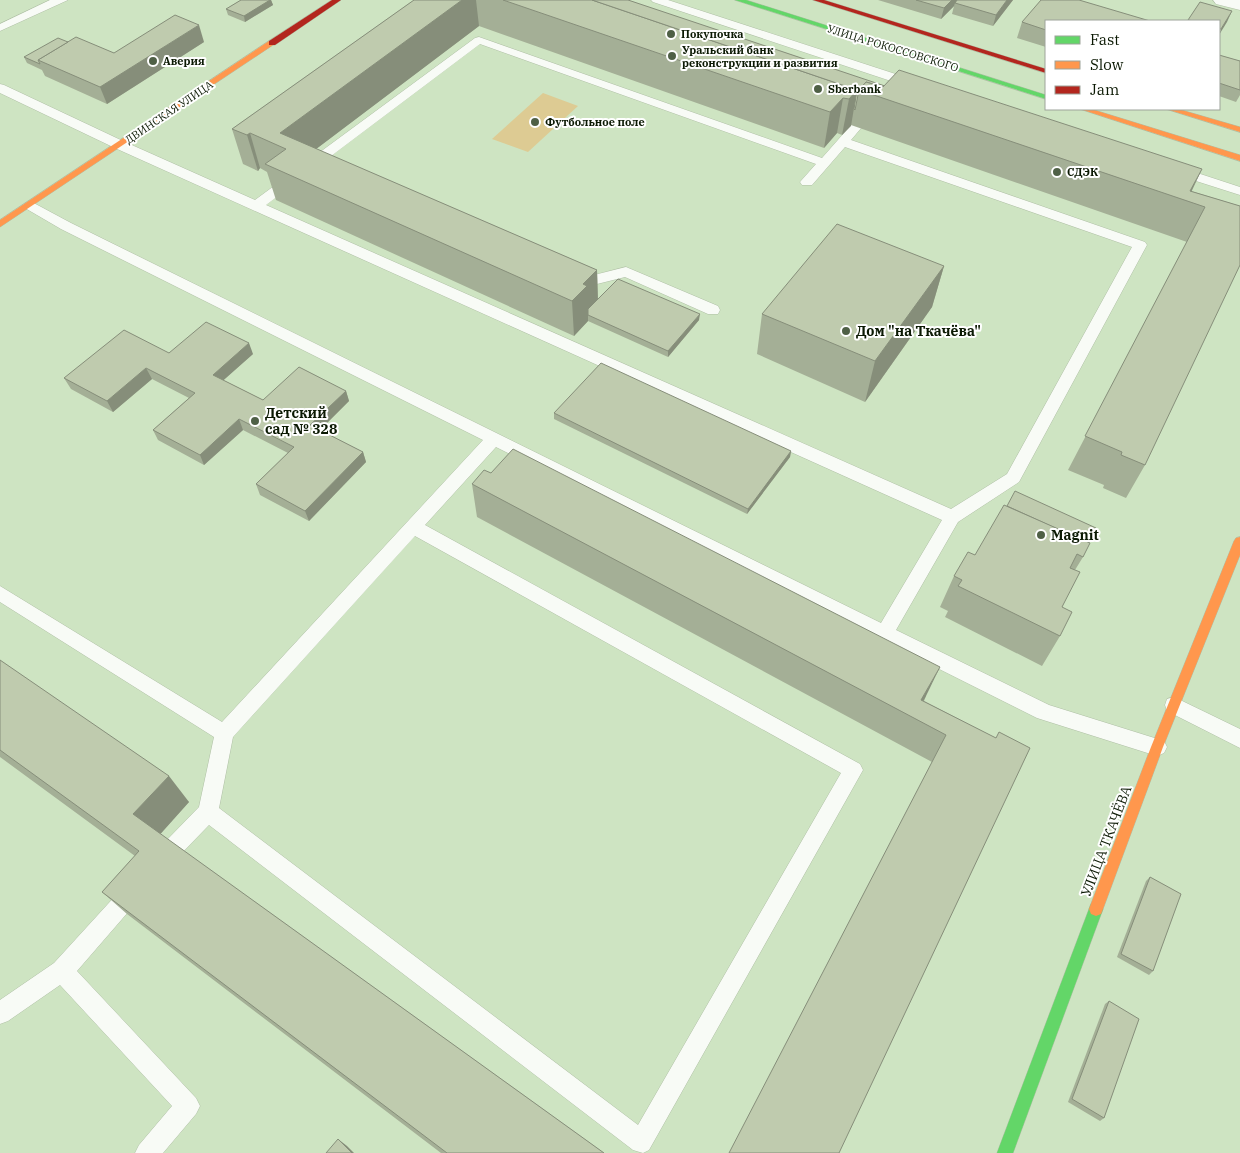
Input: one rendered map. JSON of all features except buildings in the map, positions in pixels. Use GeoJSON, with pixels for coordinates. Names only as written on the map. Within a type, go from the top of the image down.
{"type":"FeatureCollection","features":[{"type":"Feature","properties":{"kind":"main road","name":"ДВИНСКАЯ УЛИЦА"},"geometry":{"type":"LineString","coordinates":[[3,218],[30,205],[338,0]]}},
{"type":"Feature","properties":{"kind":"main road","name":"УЛИЦА РОКОССОВСКОГО"},"geometry":{"type":"LineString","coordinates":[[739,0],[1045,97]]}},
{"type":"Feature","properties":{"kind":"main road","name":"УЛИЦА РОКОССОВСКОГО"},"geometry":{"type":"LineString","coordinates":[[817,0],[1045,70]]}},
{"type":"Feature","properties":{"kind":"main road"},"geometry":{"type":"LineString","coordinates":[[1087,110],[1240,158]]}},
{"type":"Feature","properties":{"kind":"main road"},"geometry":{"type":"LineString","coordinates":[[1173,110],[1240,130]]}},
{"type":"Feature","properties":{"kind":"main road","name":"УЛИЦА ТКАЧЁВА"},"geometry":{"type":"LineString","coordinates":[[1005,1153],[1157,747],[1240,541]]}},
{"type":"Feature","properties":{"kind":"street"},"geometry":{"type":"LineString","coordinates":[[1222,0],[1240,5]]}},
{"type":"Feature","properties":{"kind":"lane"},"geometry":{"type":"LineString","coordinates":[[0,28],[48,4],[62,0]]}},
{"type":"Feature","properties":{"kind":"lane"},"geometry":{"type":"LineString","coordinates":[[657,0],[928,89]]}},
{"type":"Feature","properties":{"kind":"lane"},"geometry":{"type":"LineString","coordinates":[[258,205],[490,30]]}},
{"type":"Feature","properties":{"kind":"lane"},"geometry":{"type":"LineString","coordinates":[[479,40],[824,163]]}},
{"type":"Feature","properties":{"kind":"lane"},"geometry":{"type":"LineString","coordinates":[[890,90],[900,80]]}},
{"type":"Feature","properties":{"kind":"lane"},"geometry":{"type":"LineString","coordinates":[[0,88],[120,145],[258,205],[952,517]]}},
{"type":"Feature","properties":{"kind":"lane"},"geometry":{"type":"LineString","coordinates":[[807,182],[856,127]]}},
{"type":"Feature","properties":{"kind":"lane"},"geometry":{"type":"LineString","coordinates":[[844,142],[1140,245],[1013,478],[952,517],[885,633]]}},
{"type":"Feature","properties":{"kind":"lane"},"geometry":{"type":"LineString","coordinates":[[314,163],[332,171]]}},
{"type":"Feature","properties":{"kind":"lane"},"geometry":{"type":"LineString","coordinates":[[1164,166],[1240,191]]}},
{"type":"Feature","properties":{"kind":"lane"},"geometry":{"type":"LineString","coordinates":[[30,205],[66,226],[1044,712],[1157,747]]}},
{"type":"Feature","properties":{"kind":"lane"},"geometry":{"type":"LineString","coordinates":[[558,270],[585,282],[626,272],[713,310]]}},
{"type":"Feature","properties":{"kind":"lane"},"geometry":{"type":"LineString","coordinates":[[172,850],[208,812],[224,733],[494,439]]}},
{"type":"Feature","properties":{"kind":"lane"},"geometry":{"type":"LineString","coordinates":[[208,812],[642,1142],[853,770],[414,526]]}},
{"type":"Feature","properties":{"kind":"lane"},"geometry":{"type":"LineString","coordinates":[[0,593],[224,733]]}},
{"type":"Feature","properties":{"kind":"lane"},"geometry":{"type":"LineString","coordinates":[[1174,705],[1240,739]]}},
{"type":"Feature","properties":{"kind":"lane"},"geometry":{"type":"LineString","coordinates":[[0,1014],[62,971],[148,876]]}},
{"type":"Feature","properties":{"kind":"lane"},"geometry":{"type":"LineString","coordinates":[[62,971],[188,1106],[147,1153]]}},
{"type":"Feature","properties":{"kind":"shaded area","name":"Футбольное поле"},"geometry":{"type":"Polygon","coordinates":[[[543,93],[578,106],[528,152],[492,139],[543,93]]]}},
{"type":"Feature","properties":{"kind":"traffic: fast"},"geometry":{"type":"LineString","coordinates":[[739,0],[1045,97]]}},
{"type":"Feature","properties":{"kind":"traffic: fast"},"geometry":{"type":"LineString","coordinates":[[1005,1153],[1096,909]]}},
{"type":"Feature","properties":{"kind":"traffic: slow"},"geometry":{"type":"LineString","coordinates":[[0,224],[272,43]]}},
{"type":"Feature","properties":{"kind":"traffic: slow"},"geometry":{"type":"LineString","coordinates":[[1087,110],[1240,158]]}},
{"type":"Feature","properties":{"kind":"traffic: slow"},"geometry":{"type":"LineString","coordinates":[[1173,110],[1240,130]]}},
{"type":"Feature","properties":{"kind":"traffic: slow"},"geometry":{"type":"LineString","coordinates":[[1096,909],[1157,747],[1240,541]]}},
{"type":"Feature","properties":{"kind":"traffic: jam"},"geometry":{"type":"LineString","coordinates":[[272,43],[337,0]]}},
{"type":"Feature","properties":{"kind":"traffic: jam"},"geometry":{"type":"LineString","coordinates":[[817,0],[1045,71]]}},
{"type":"Feature","properties":{"kind":"place","name":"Покупочка"},"geometry":{"type":"Point","coordinates":[671,34]}},
{"type":"Feature","properties":{"kind":"place","name":"Уральский банк реконструкции и развития"},"geometry":{"type":"Point","coordinates":[672,56]}},
{"type":"Feature","properties":{"kind":"place","name":"Аверия"},"geometry":{"type":"Point","coordinates":[153,61]}},
{"type":"Feature","properties":{"kind":"place","name":"Sberbank"},"geometry":{"type":"Point","coordinates":[818,89]}},
{"type":"Feature","properties":{"kind":"place","name":"Футбольное поле"},"geometry":{"type":"Point","coordinates":[535,122]}},
{"type":"Feature","properties":{"kind":"place","name":"СДЭК"},"geometry":{"type":"Point","coordinates":[1057,172]}},
{"type":"Feature","properties":{"kind":"place","name":"Дом \"на Ткачёва\""},"geometry":{"type":"Point","coordinates":[846,331]}},
{"type":"Feature","properties":{"kind":"place","name":"Детский сад № 328"},"geometry":{"type":"Point","coordinates":[255,421]}},
{"type":"Feature","properties":{"kind":"place","name":"Magnit"},"geometry":{"type":"Point","coordinates":[1041,535]}}]}
